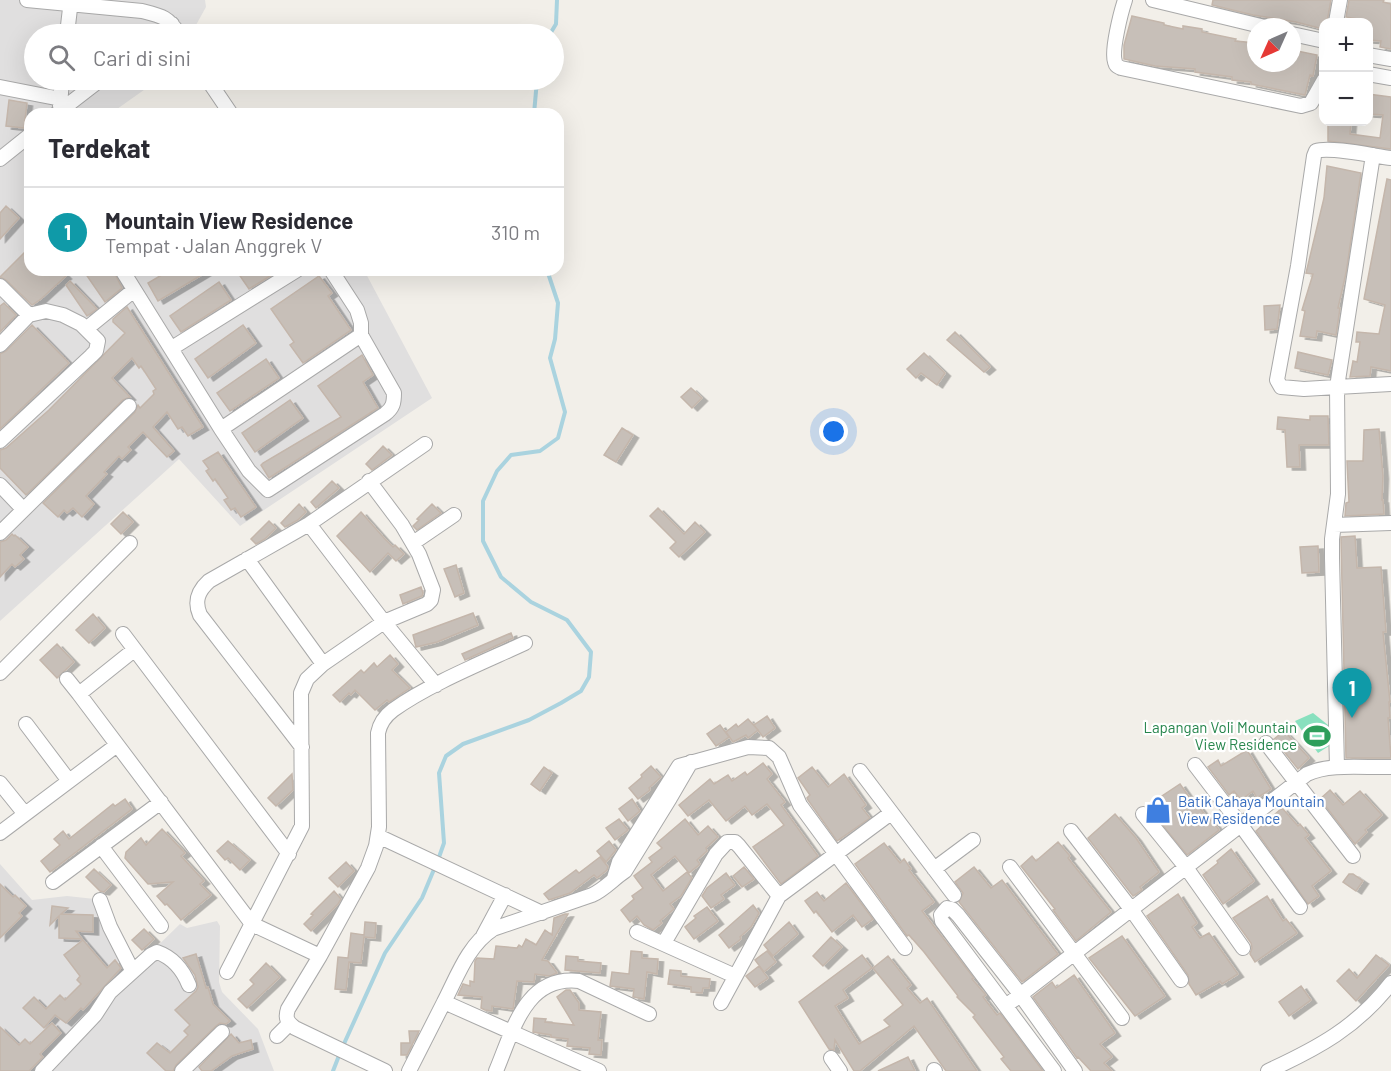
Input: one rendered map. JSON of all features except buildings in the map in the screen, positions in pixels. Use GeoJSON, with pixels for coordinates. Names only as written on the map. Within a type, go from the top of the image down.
{"type":"FeatureCollection","features":[{"type":"Feature","properties":{"kind":"street"},"geometry":{"type":"LineString","coordinates":[[27,0],[142,11],[160,15],[170,24]]}},
{"type":"Feature","properties":{"kind":"street"},"geometry":{"type":"LineString","coordinates":[[1125,0],[1118,25],[1114,57],[1116,64],[1121,68],[1301,106],[1311,103],[1319,88]]}},
{"type":"Feature","properties":{"kind":"street"},"geometry":{"type":"LineString","coordinates":[[1153,0],[1247,23]]}},
{"type":"Feature","properties":{"kind":"street"},"geometry":{"type":"LineString","coordinates":[[1337,18],[1340,0]]}},
{"type":"Feature","properties":{"kind":"street"},"geometry":{"type":"LineString","coordinates":[[67,24],[70,3]]}},
{"type":"Feature","properties":{"kind":"street"},"geometry":{"type":"LineString","coordinates":[[1301,36],[1319,40]]}},
{"type":"Feature","properties":{"kind":"street"},"geometry":{"type":"LineString","coordinates":[[1373,56],[1391,59]]}},
{"type":"Feature","properties":{"kind":"street"},"geometry":{"type":"LineString","coordinates":[[1373,75],[1391,78]]}},
{"type":"Feature","properties":{"kind":"street"},"geometry":{"type":"LineString","coordinates":[[0,87],[59,108]]}},
{"type":"Feature","properties":{"kind":"street"},"geometry":{"type":"LineString","coordinates":[[59,108],[61,90]]}},
{"type":"Feature","properties":{"kind":"street"},"geometry":{"type":"LineString","coordinates":[[59,108],[85,90]]}},
{"type":"Feature","properties":{"kind":"street"},"geometry":{"type":"LineString","coordinates":[[215,90],[227,108]]}},
{"type":"Feature","properties":{"kind":"street"},"geometry":{"type":"LineString","coordinates":[[0,159],[24,140]]}},
{"type":"Feature","properties":{"kind":"street"},"geometry":{"type":"LineString","coordinates":[[1391,158],[1320,150],[1314,156],[1298,266],[1277,380],[1278,384],[1286,388],[1391,384]]}},
{"type":"Feature","properties":{"kind":"street"},"geometry":{"type":"LineString","coordinates":[[1337,767],[1332,539],[1338,494],[1337,387],[1373,155]]}},
{"type":"Feature","properties":{"kind":"street"},"geometry":{"type":"LineString","coordinates":[[129,276],[134,290],[221,429],[249,471],[268,490],[392,409],[394,393],[361,335],[357,310],[335,276]]}},
{"type":"Feature","properties":{"kind":"street"},"geometry":{"type":"LineString","coordinates":[[171,348],[287,276]]}},
{"type":"Feature","properties":{"kind":"street"},"geometry":{"type":"LineString","coordinates":[[0,286],[29,315]]}},
{"type":"Feature","properties":{"kind":"street"},"geometry":{"type":"LineString","coordinates":[[86,329],[134,290]]}},
{"type":"Feature","properties":{"kind":"street"},"geometry":{"type":"LineString","coordinates":[[0,345],[29,315],[46,311],[63,315],[81,324],[98,341],[96,351],[0,441]]}},
{"type":"Feature","properties":{"kind":"street"},"geometry":{"type":"LineString","coordinates":[[221,429],[361,335]]}},
{"type":"Feature","properties":{"kind":"street"},"geometry":{"type":"LineString","coordinates":[[0,532],[129,406]]}},
{"type":"Feature","properties":{"kind":"street"},"geometry":{"type":"LineString","coordinates":[[302,747],[200,615],[196,607],[201,587],[309,524],[425,444]]}},
{"type":"Feature","properties":{"kind":"street"},"geometry":{"type":"LineString","coordinates":[[228,972],[300,834],[304,815],[301,693],[307,679],[323,664],[384,622],[427,604],[433,596],[433,590],[413,543],[369,481]]}},
{"type":"Feature","properties":{"kind":"street"},"geometry":{"type":"LineString","coordinates":[[0,485],[23,509]]}},
{"type":"Feature","properties":{"kind":"street"},"geometry":{"type":"LineString","coordinates":[[413,543],[454,515]]}},
{"type":"Feature","properties":{"kind":"street"},"geometry":{"type":"LineString","coordinates":[[1334,525],[1391,523]]}},
{"type":"Feature","properties":{"kind":"street"},"geometry":{"type":"LineString","coordinates":[[309,524],[384,622],[436,685]]}},
{"type":"Feature","properties":{"kind":"street"},"geometry":{"type":"LineString","coordinates":[[0,673],[130,543]]}},
{"type":"Feature","properties":{"kind":"street"},"geometry":{"type":"LineString","coordinates":[[247,559],[323,664]]}},
{"type":"Feature","properties":{"kind":"street"},"geometry":{"type":"LineString","coordinates":[[123,634],[289,854]]}},
{"type":"Feature","properties":{"kind":"street"},"geometry":{"type":"LineString","coordinates":[[385,1071],[289,1024],[286,1015],[368,868],[378,836],[378,733],[380,725],[393,710],[436,685],[525,643]]}},
{"type":"Feature","properties":{"kind":"street"},"geometry":{"type":"LineString","coordinates":[[79,694],[134,650]]}},
{"type":"Feature","properties":{"kind":"street"},"geometry":{"type":"LineString","coordinates":[[67,679],[252,924],[320,956]]}},
{"type":"Feature","properties":{"kind":"street"},"geometry":{"type":"LineString","coordinates":[[26,724],[69,781]]}},
{"type":"Feature","properties":{"kind":"street"},"geometry":{"type":"LineString","coordinates":[[1266,743],[1353,856]]}},
{"type":"Feature","properties":{"kind":"street"},"geometry":{"type":"LineString","coordinates":[[0,833],[117,745]]}},
{"type":"Feature","properties":{"kind":"street"},"geometry":{"type":"LineString","coordinates":[[409,1071],[474,946],[483,936],[493,929],[599,892],[614,878],[619,862],[674,772],[682,764],[748,747],[762,746],[779,757],[800,805],[905,948]]}},
{"type":"Feature","properties":{"kind":"street"},"geometry":{"type":"LineString","coordinates":[[1195,765],[1300,907]]}},
{"type":"Feature","properties":{"kind":"street"},"geometry":{"type":"LineString","coordinates":[[1007,1005],[1185,866],[1312,771],[1337,767],[1391,768]]}},
{"type":"Feature","properties":{"kind":"street"},"geometry":{"type":"LineString","coordinates":[[860,771],[954,895]]}},
{"type":"Feature","properties":{"kind":"street"},"geometry":{"type":"LineString","coordinates":[[0,783],[25,814]]}},
{"type":"Feature","properties":{"kind":"street"},"geometry":{"type":"LineString","coordinates":[[52,882],[161,802]]}},
{"type":"Feature","properties":{"kind":"street"},"geometry":{"type":"LineString","coordinates":[[721,1003],[779,896],[891,813]]}},
{"type":"Feature","properties":{"kind":"street"},"geometry":{"type":"LineString","coordinates":[[1143,814],[1185,866],[1243,948]]}},
{"type":"Feature","properties":{"kind":"street"},"geometry":{"type":"LineString","coordinates":[[1071,831],[1131,909],[1181,980]]}},
{"type":"Feature","properties":{"kind":"street"},"geometry":{"type":"LineString","coordinates":[[378,836],[542,913]]}},
{"type":"Feature","properties":{"kind":"street"},"geometry":{"type":"LineString","coordinates":[[934,869],[973,840]]}},
{"type":"Feature","properties":{"kind":"street"},"geometry":{"type":"LineString","coordinates":[[664,943],[716,854],[727,842],[735,842],[739,846],[779,896]]}},
{"type":"Feature","properties":{"kind":"street"},"geometry":{"type":"LineString","coordinates":[[101,846],[161,926]]}},
{"type":"Feature","properties":{"kind":"street"},"geometry":{"type":"LineString","coordinates":[[1010,867],[1122,1018]]}},
{"type":"Feature","properties":{"kind":"street"},"geometry":{"type":"LineString","coordinates":[[483,936],[505,895]]}},
{"type":"Feature","properties":{"kind":"street"},"geometry":{"type":"LineString","coordinates":[[100,900],[110,927],[132,970]]}},
{"type":"Feature","properties":{"kind":"street"},"geometry":{"type":"LineString","coordinates":[[1054,1071],[1007,1005],[942,921],[941,915],[947,908],[952,909],[958,915],[1020,993],[1075,1071]]}},
{"type":"Feature","properties":{"kind":"street"},"geometry":{"type":"LineString","coordinates":[[637,932],[735,976]]}},
{"type":"Feature","properties":{"kind":"street"},"geometry":{"type":"LineString","coordinates":[[42,1071],[95,1015],[110,992],[151,955],[157,952],[164,954],[177,964],[189,985]]}},
{"type":"Feature","properties":{"kind":"street"},"geometry":{"type":"LineString","coordinates":[[496,1071],[525,1005],[538,991],[552,983],[570,980],[591,985],[649,1014]]}},
{"type":"Feature","properties":{"kind":"street"},"geometry":{"type":"LineString","coordinates":[[1268,1071],[1306,1054],[1334,1037],[1360,1018],[1391,983]]}},
{"type":"Feature","properties":{"kind":"street"},"geometry":{"type":"LineString","coordinates":[[444,1002],[599,1071]]}},
{"type":"Feature","properties":{"kind":"street"},"geometry":{"type":"LineString","coordinates":[[277,1036],[289,1024]]}},
{"type":"Feature","properties":{"kind":"street"},"geometry":{"type":"LineString","coordinates":[[182,1071],[222,1032]]}},
{"type":"Feature","properties":{"kind":"street"},"geometry":{"type":"LineString","coordinates":[[831,1058],[840,1071]]}},
{"type":"Feature","properties":{"kind":"shaded area"},"geometry":{"type":"Polygon","coordinates":[[[0,0],[205,0],[206,7],[197,24],[24,24],[24,90],[144,90],[118,108],[24,108],[24,276],[367,276],[432,398],[240,526],[179,459],[0,621],[0,0]]]}},
{"type":"Feature","properties":{"kind":"shaded area"},"geometry":{"type":"Polygon","coordinates":[[[0,864],[32,900],[67,896],[104,900],[118,934],[138,965],[180,924],[187,928],[217,921],[220,926],[219,982],[222,992],[258,1029],[274,1071],[0,1071],[0,864]]]}},
{"type":"Feature","properties":{"kind":"green space","name":"Lapangan Voli Mountain View Residence"},"geometry":{"type":"Polygon","coordinates":[[[1313,713],[1328,725],[1329,746],[1318,753],[1295,721],[1313,713]]]}},
{"type":"Feature","properties":{"kind":"waterway"},"geometry":{"type":"LineString","coordinates":[[556,24],[557,0]]}},
{"type":"Feature","properties":{"kind":"waterway"},"geometry":{"type":"LineString","coordinates":[[535,108],[536,90]]}},
{"type":"Feature","properties":{"kind":"waterway"},"geometry":{"type":"LineString","coordinates":[[438,860],[444,843],[439,773],[446,756],[463,744],[529,720],[561,703],[581,691],[589,677],[591,652],[567,620],[531,602],[501,577],[483,541],[483,501],[497,471],[511,455],[540,451],[558,438],[565,412],[550,358],[555,339],[558,303],[549,276]]}},
{"type":"Feature","properties":{"kind":"waterway"},"geometry":{"type":"LineString","coordinates":[[343,1046],[385,953],[422,898],[435,867]]}},
{"type":"Feature","properties":{"kind":"waterway"},"geometry":{"type":"LineString","coordinates":[[333,1071],[340,1053]]}},
{"type":"Feature","properties":{"kind":"place","name":"Mountain View Residence"},"geometry":{"type":"Point","coordinates":[1352,718]}},
{"type":"Feature","properties":{"kind":"place","name":"Lapangan Voli Mountain View Residence"},"geometry":{"type":"Point","coordinates":[1317,736]}},
{"type":"Feature","properties":{"kind":"place","name":"Batik Cahaya Mountain View Residence"},"geometry":{"type":"Point","coordinates":[1158,810]}}]}
